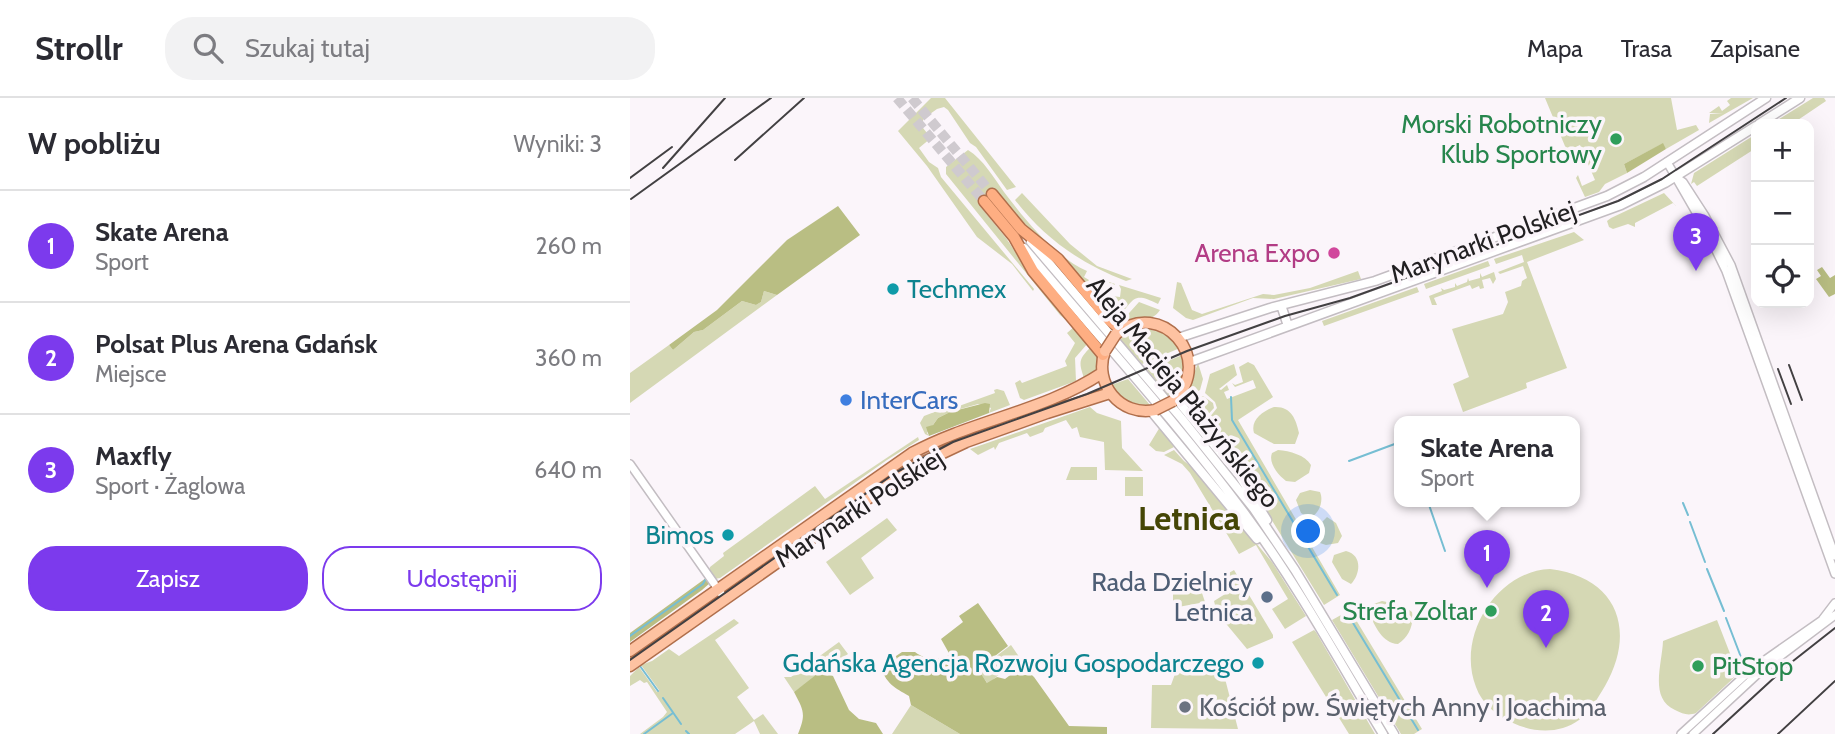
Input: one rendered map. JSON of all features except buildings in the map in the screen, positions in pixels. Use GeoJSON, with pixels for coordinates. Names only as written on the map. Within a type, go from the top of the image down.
{"type":"FeatureCollection","features":[{"type":"Feature","properties":{"kind":"highway","name":"Aleja Macieja Płażyńskiego"},"geometry":{"type":"LineString","coordinates":[[988,198],[1017,233]]}},
{"type":"Feature","properties":{"kind":"highway"},"geometry":{"type":"LineString","coordinates":[[1017,233],[1058,259],[1118,332]]}},
{"type":"Feature","properties":{"kind":"highway"},"geometry":{"type":"LineString","coordinates":[[1017,233],[1033,271],[1104,353]]}},
{"type":"Feature","properties":{"kind":"main road","name":"Marynarki Polskiej"},"geometry":{"type":"LineString","coordinates":[[1178,338],[1281,305],[1375,281],[1585,205],[1623,189],[1766,98]]}},
{"type":"Feature","properties":{"kind":"main road","name":"Marynarki Polskiej"},"geometry":{"type":"LineString","coordinates":[[1767,119],[1800,98]]}},
{"type":"Feature","properties":{"kind":"main road","name":"Marynarki Polskiej"},"geometry":{"type":"LineString","coordinates":[[1189,362],[1635,198],[1751,129]]}},
{"type":"Feature","properties":{"kind":"main road"},"geometry":{"type":"LineString","coordinates":[[1585,205],[1589,217]]}},
{"type":"Feature","properties":{"kind":"main road","name":"Aleja Macieja Płażyńskiego"},"geometry":{"type":"LineString","coordinates":[[1017,233],[1212,455],[1268,529],[1383,734]]}},
{"type":"Feature","properties":{"kind":"main road","name":"Aleja Macieja Płażyńskiego"},"geometry":{"type":"LineString","coordinates":[[1017,233],[1206,463],[1315,610]]}},
{"type":"Feature","properties":{"kind":"main road"},"geometry":{"type":"LineString","coordinates":[[1504,234],[1509,246]]}},
{"type":"Feature","properties":{"kind":"main road"},"geometry":{"type":"LineString","coordinates":[[1413,267],[1417,279]]}},
{"type":"Feature","properties":{"kind":"main road"},"geometry":{"type":"LineString","coordinates":[[1375,281],[1379,293]]}},
{"type":"Feature","properties":{"kind":"main road"},"geometry":{"type":"LineString","coordinates":[[1281,305],[1288,326]]}},
{"type":"Feature","properties":{"kind":"main road"},"geometry":{"type":"LineString","coordinates":[[1151,323],[1164,327],[1178,338],[1186,349],[1189,362],[1187,378],[1175,399],[1153,410],[1127,407],[1110,393],[1102,373],[1104,353],[1118,332],[1135,324],[1151,323]]}},
{"type":"Feature","properties":{"kind":"main road","name":"Marynarki Polskiej"},"geometry":{"type":"LineString","coordinates":[[630,651],[912,453],[943,438],[1075,389],[1102,373]]}},
{"type":"Feature","properties":{"kind":"main road","name":"Marynarki Polskiej"},"geometry":{"type":"LineString","coordinates":[[630,666],[929,458],[1047,413],[1110,393]]}},
{"type":"Feature","properties":{"kind":"main road"},"geometry":{"type":"LineString","coordinates":[[1175,399],[1244,482],[1266,519],[1268,529]]}},
{"type":"Feature","properties":{"kind":"main road"},"geometry":{"type":"LineString","coordinates":[[1153,410],[1282,567]]}},
{"type":"Feature","properties":{"kind":"main road","name":"Aleja Macieja Płażyńskiego"},"geometry":{"type":"LineString","coordinates":[[1323,624],[1394,734]]}},
{"type":"Feature","properties":{"kind":"street"},"geometry":{"type":"LineString","coordinates":[[1667,162],[1678,185],[1702,218],[1733,280],[1835,574]]}},
{"type":"Feature","properties":{"kind":"street"},"geometry":{"type":"LineString","coordinates":[[630,464],[725,599]]}},
{"type":"Feature","properties":{"kind":"street"},"geometry":{"type":"LineString","coordinates":[[1802,476],[1835,556]]}},
{"type":"Feature","properties":{"kind":"street"},"geometry":{"type":"LineString","coordinates":[[1683,733],[1746,679],[1822,620],[1835,603]]}},
{"type":"Feature","properties":{"kind":"street"},"geometry":{"type":"LineString","coordinates":[[1693,734],[1746,679],[1835,615]]}},
{"type":"Feature","properties":{"kind":"green space"},"geometry":{"type":"Polygon","coordinates":[[[931,98],[945,98],[1016,187],[1007,190],[944,107],[923,119],[923,128],[931,138],[919,148],[929,162],[938,168],[941,177],[1034,289],[1033,291],[1012,264],[977,237],[927,166],[898,131],[931,98]]]}},
{"type":"Feature","properties":{"kind":"green space","name":"Morski Robotniczy Klub Sportowy"},"geometry":{"type":"Polygon","coordinates":[[[1545,98],[1671,98],[1677,130],[1696,125],[1699,130],[1666,149],[1662,144],[1624,164],[1627,173],[1605,184],[1599,192],[1585,197],[1576,178],[1578,175],[1582,186],[1595,180],[1580,145],[1567,151],[1545,98]]]}},
{"type":"Feature","properties":{"kind":"green space"},"geometry":{"type":"Polygon","coordinates":[[[1731,98],[1753,98],[1709,123],[1710,114],[1723,113],[1709,113],[1719,106],[1722,111],[1730,105],[1727,101],[1731,98]]]}},
{"type":"Feature","properties":{"kind":"green space"},"geometry":{"type":"Polygon","coordinates":[[[1813,98],[1824,98],[1826,101],[1799,119],[1779,119],[1813,98]]]}},
{"type":"Feature","properties":{"kind":"green space"},"geometry":{"type":"Polygon","coordinates":[[[1751,137],[1751,151],[1697,186],[1694,182],[1691,184],[1694,173],[1751,137]]]}},
{"type":"Feature","properties":{"kind":"green space"},"geometry":{"type":"Polygon","coordinates":[[[1663,143],[1666,149],[1627,173],[1624,164],[1663,143]]]}},
{"type":"Feature","properties":{"kind":"green space"},"geometry":{"type":"Polygon","coordinates":[[[968,150],[983,164],[1041,237],[1063,257],[1087,271],[1084,277],[1095,287],[1092,292],[1105,298],[1111,285],[1109,282],[1115,284],[1109,291],[1108,299],[1111,300],[1112,296],[1120,297],[1119,285],[1161,298],[1158,304],[1137,298],[1115,320],[1059,256],[1024,223],[996,191],[980,206],[1030,274],[1088,343],[1075,358],[1076,381],[1024,400],[1020,398],[1015,383],[1020,380],[1022,383],[1067,366],[1065,361],[1075,343],[1067,333],[1074,327],[1060,315],[946,174],[946,167],[968,150]]]}},
{"type":"Feature","properties":{"kind":"green space"},"geometry":{"type":"Polygon","coordinates":[[[1022,193],[1070,244],[1097,266],[1132,279],[1126,281],[1094,267],[1051,238],[1015,200],[1022,193]]]}},
{"type":"Feature","properties":{"kind":"green space"},"geometry":{"type":"Polygon","coordinates":[[[1664,193],[1676,206],[1673,203],[1635,223],[1635,227],[1628,224],[1613,229],[1609,227],[1607,221],[1611,218],[1664,193]]]}},
{"type":"Feature","properties":{"kind":"green space"},"geometry":{"type":"Polygon","coordinates":[[[838,206],[860,235],[777,295],[764,291],[761,302],[756,305],[742,301],[703,330],[694,332],[673,350],[669,345],[717,310],[787,240],[838,206]]]}},
{"type":"Feature","properties":{"kind":"green space"},"geometry":{"type":"Polygon","coordinates":[[[1574,232],[1584,240],[1527,262],[1567,368],[1526,383],[1527,388],[1463,412],[1453,384],[1469,377],[1452,329],[1503,314],[1508,302],[1505,292],[1521,286],[1522,281],[1527,278],[1523,266],[1500,274],[1498,272],[1524,262],[1522,255],[1496,264],[1494,259],[1574,232]]]}},
{"type":"Feature","properties":{"kind":"green space"},"geometry":{"type":"Polygon","coordinates":[[[1488,261],[1490,266],[1426,289],[1424,284],[1488,261]]]}},
{"type":"Feature","properties":{"kind":"green space"},"geometry":{"type":"Polygon","coordinates":[[[1822,267],[1830,278],[1835,275],[1835,294],[1829,297],[1816,279],[1821,276],[1817,270],[1822,267]]]}},
{"type":"Feature","properties":{"kind":"green space"},"geometry":{"type":"Polygon","coordinates":[[[1358,271],[1361,279],[1274,299],[1253,298],[1193,320],[1173,308],[1177,282],[1181,283],[1192,310],[1202,314],[1263,294],[1274,295],[1310,288],[1358,271]]]}},
{"type":"Feature","properties":{"kind":"green space"},"geometry":{"type":"Polygon","coordinates":[[[1494,272],[1496,279],[1493,284],[1490,278],[1482,280],[1484,288],[1480,289],[1479,286],[1472,289],[1470,285],[1434,298],[1437,305],[1432,305],[1429,296],[1442,291],[1441,288],[1444,290],[1455,287],[1455,283],[1457,286],[1467,282],[1468,278],[1469,281],[1480,278],[1480,273],[1482,277],[1494,272]]]}},
{"type":"Feature","properties":{"kind":"green space"},"geometry":{"type":"Polygon","coordinates":[[[1417,287],[1419,292],[1324,326],[1322,321],[1417,287]]]}},
{"type":"Feature","properties":{"kind":"green space"},"geometry":{"type":"Polygon","coordinates":[[[764,291],[777,295],[630,403],[630,373],[669,345],[673,350],[694,332],[703,330],[742,301],[756,305],[761,302],[764,291]]]}},
{"type":"Feature","properties":{"kind":"green space"},"geometry":{"type":"Polygon","coordinates":[[[1139,302],[1160,310],[1148,319],[1121,322],[1139,302]]]}},
{"type":"Feature","properties":{"kind":"green space"},"geometry":{"type":"Polygon","coordinates":[[[1148,329],[1166,334],[1180,348],[1142,364],[1120,339],[1136,330],[1148,329]]]}},
{"type":"Feature","properties":{"kind":"green space"},"geometry":{"type":"Polygon","coordinates":[[[1092,346],[1098,355],[1097,368],[1085,381],[1081,362],[1092,346]]]}},
{"type":"Feature","properties":{"kind":"green space"},"geometry":{"type":"Polygon","coordinates":[[[1182,355],[1182,378],[1170,397],[1147,370],[1182,355]]]}},
{"type":"Feature","properties":{"kind":"green space"},"geometry":{"type":"Polygon","coordinates":[[[1248,362],[1254,365],[1273,397],[1238,420],[1340,595],[1324,605],[1247,480],[1205,423],[1217,408],[1215,402],[1205,393],[1210,374],[1234,364],[1237,375],[1219,389],[1227,385],[1229,390],[1224,392],[1227,399],[1256,388],[1253,380],[1235,387],[1232,383],[1235,385],[1243,382],[1239,367],[1248,362]]]}},
{"type":"Feature","properties":{"kind":"green space"},"geometry":{"type":"Polygon","coordinates":[[[1198,363],[1203,379],[1200,390],[1184,400],[1198,363]]]}},
{"type":"Feature","properties":{"kind":"green space"},"geometry":{"type":"Polygon","coordinates":[[[1128,379],[1150,405],[1128,401],[1111,385],[1128,379]]]}},
{"type":"Feature","properties":{"kind":"green space"},"geometry":{"type":"Polygon","coordinates":[[[994,390],[1004,391],[1010,405],[989,413],[991,408],[978,404],[950,412],[938,418],[927,433],[929,436],[925,434],[920,423],[924,416],[995,393],[994,390]]]}},
{"type":"Feature","properties":{"kind":"green space"},"geometry":{"type":"Polygon","coordinates":[[[1203,396],[1213,403],[1214,408],[1201,422],[1187,405],[1203,396]]]}},
{"type":"Feature","properties":{"kind":"green space"},"geometry":{"type":"Polygon","coordinates":[[[985,403],[990,404],[989,413],[929,436],[926,427],[933,425],[938,418],[985,403]]]}},
{"type":"Feature","properties":{"kind":"green space"},"geometry":{"type":"Polygon","coordinates":[[[1090,407],[1097,413],[1121,421],[1122,448],[1143,471],[1105,470],[1104,442],[1080,437],[1077,427],[1072,429],[1066,420],[1030,437],[1027,433],[999,443],[995,450],[994,447],[978,455],[970,449],[1090,407]]]}},
{"type":"Feature","properties":{"kind":"green space"},"geometry":{"type":"Polygon","coordinates":[[[1274,407],[1289,411],[1294,418],[1299,433],[1295,444],[1274,444],[1254,433],[1256,420],[1274,407]]]}},
{"type":"Feature","properties":{"kind":"green space"},"geometry":{"type":"Polygon","coordinates":[[[1160,427],[1174,447],[1164,452],[1156,451],[1149,445],[1160,427]]]}},
{"type":"Feature","properties":{"kind":"green space"},"geometry":{"type":"Polygon","coordinates":[[[918,437],[919,440],[720,578],[715,579],[709,571],[710,567],[724,556],[723,553],[815,486],[825,499],[918,437]]]}},
{"type":"Feature","properties":{"kind":"green space"},"geometry":{"type":"Polygon","coordinates":[[[1174,450],[1193,468],[1272,562],[1306,616],[1285,629],[1272,609],[1288,599],[1256,545],[1239,554],[1190,473],[1182,464],[1164,455],[1174,450]]]}},
{"type":"Feature","properties":{"kind":"green space"},"geometry":{"type":"Polygon","coordinates":[[[1278,450],[1301,456],[1311,465],[1309,473],[1295,482],[1286,481],[1271,461],[1272,453],[1278,450]]]}},
{"type":"Feature","properties":{"kind":"green space"},"geometry":{"type":"Polygon","coordinates":[[[1071,467],[1097,467],[1097,480],[1066,480],[1071,467]]]}},
{"type":"Feature","properties":{"kind":"green space"},"geometry":{"type":"Polygon","coordinates":[[[1125,477],[1143,477],[1143,496],[1125,496],[1125,477]]]}},
{"type":"Feature","properties":{"kind":"green space"},"geometry":{"type":"Polygon","coordinates":[[[1310,490],[1320,492],[1321,499],[1318,511],[1309,518],[1301,513],[1296,500],[1300,493],[1310,490]]]}},
{"type":"Feature","properties":{"kind":"green space"},"geometry":{"type":"Polygon","coordinates":[[[1327,517],[1336,523],[1342,536],[1338,543],[1326,545],[1320,543],[1317,537],[1321,523],[1327,517]]]}},
{"type":"Feature","properties":{"kind":"green space"},"geometry":{"type":"Polygon","coordinates":[[[887,518],[897,530],[861,558],[874,578],[850,595],[826,562],[887,518]]]}},
{"type":"Feature","properties":{"kind":"green space"},"geometry":{"type":"Polygon","coordinates":[[[1346,551],[1355,556],[1358,565],[1357,575],[1351,584],[1342,579],[1332,562],[1334,555],[1346,551]]]}},
{"type":"Feature","properties":{"kind":"green space"},"geometry":{"type":"Polygon","coordinates":[[[1550,569],[1573,574],[1591,583],[1605,595],[1615,610],[1619,626],[1619,645],[1615,665],[1587,713],[1564,728],[1538,730],[1507,720],[1486,704],[1476,687],[1471,668],[1472,648],[1476,628],[1485,610],[1498,594],[1513,581],[1530,573],[1550,569]]]}},
{"type":"Feature","properties":{"kind":"green space"},"geometry":{"type":"Polygon","coordinates":[[[1234,570],[1273,635],[1273,638],[1247,649],[1223,620],[1219,621],[1214,601],[1230,591],[1222,577],[1234,570]]]}},
{"type":"Feature","properties":{"kind":"green space"},"geometry":{"type":"Polygon","coordinates":[[[706,578],[710,583],[702,590],[630,642],[630,633],[706,578]]]}},
{"type":"Feature","properties":{"kind":"green space"},"geometry":{"type":"Polygon","coordinates":[[[1173,590],[1201,590],[1205,602],[1173,608],[1173,590]]]}},
{"type":"Feature","properties":{"kind":"green space"},"geometry":{"type":"Polygon","coordinates":[[[1382,601],[1402,605],[1412,612],[1410,630],[1398,644],[1383,637],[1369,613],[1371,605],[1382,601]]]}},
{"type":"Feature","properties":{"kind":"green space"},"geometry":{"type":"Polygon","coordinates":[[[978,603],[1008,646],[978,669],[987,683],[997,677],[1005,679],[1022,666],[1034,677],[1069,726],[1107,727],[1107,734],[960,734],[911,705],[909,696],[888,681],[881,666],[902,652],[915,652],[932,659],[950,655],[941,639],[963,622],[959,616],[978,603]]]}},
{"type":"Feature","properties":{"kind":"green space"},"geometry":{"type":"Polygon","coordinates":[[[1350,610],[1422,729],[1414,734],[1401,734],[1332,620],[1350,610]]]}},
{"type":"Feature","properties":{"kind":"green space"},"geometry":{"type":"Polygon","coordinates":[[[734,619],[739,623],[715,640],[749,688],[737,697],[754,720],[763,714],[778,734],[760,734],[754,721],[735,734],[640,734],[667,712],[647,682],[640,680],[630,686],[630,676],[639,667],[657,692],[659,690],[641,665],[669,649],[679,656],[734,619]]]}},
{"type":"Feature","properties":{"kind":"green space","name":"PitStop"},"geometry":{"type":"Polygon","coordinates":[[[1717,620],[1738,674],[1696,713],[1681,713],[1667,705],[1662,698],[1659,680],[1663,641],[1717,620]]]}},
{"type":"Feature","properties":{"kind":"green space"},"geometry":{"type":"Polygon","coordinates":[[[1314,630],[1375,734],[1349,734],[1292,642],[1314,630]]]}},
{"type":"Feature","properties":{"kind":"green space"},"geometry":{"type":"Polygon","coordinates":[[[839,642],[848,654],[794,692],[784,677],[791,677],[839,642]]]}},
{"type":"Feature","properties":{"kind":"green space"},"geometry":{"type":"Polygon","coordinates":[[[1011,645],[1022,661],[988,684],[978,670],[1011,645]]]}},
{"type":"Feature","properties":{"kind":"green space"},"geometry":{"type":"Polygon","coordinates":[[[1222,667],[1238,729],[1151,728],[1152,685],[1171,685],[1175,674],[1222,667]]]}},
{"type":"Feature","properties":{"kind":"green space"},"geometry":{"type":"Polygon","coordinates":[[[821,671],[833,676],[849,710],[859,719],[876,723],[883,734],[798,734],[803,713],[794,692],[821,671]]]}},
{"type":"Feature","properties":{"kind":"green space"},"geometry":{"type":"Polygon","coordinates":[[[911,705],[960,734],[892,734],[911,705]]]}},
{"type":"Feature","properties":{"kind":"waterway"},"geometry":{"type":"LineString","coordinates":[[1231,397],[1232,420],[1337,595]]}},
{"type":"Feature","properties":{"kind":"waterway"},"geometry":{"type":"LineString","coordinates":[[1349,461],[1394,444]]}},
{"type":"Feature","properties":{"kind":"waterway"},"geometry":{"type":"LineString","coordinates":[[1683,503],[1688,515]]}},
{"type":"Feature","properties":{"kind":"waterway"},"geometry":{"type":"LineString","coordinates":[[1430,507],[1445,551]]}},
{"type":"Feature","properties":{"kind":"waterway"},"geometry":{"type":"LineString","coordinates":[[1690,522],[1705,562]]}},
{"type":"Feature","properties":{"kind":"waterway"},"geometry":{"type":"LineString","coordinates":[[1707,569],[1724,611]]}},
{"type":"Feature","properties":{"kind":"waterway"},"geometry":{"type":"LineString","coordinates":[[630,636],[705,580]]}},
{"type":"Feature","properties":{"kind":"waterway"},"geometry":{"type":"LineString","coordinates":[[1347,613],[1418,730]]}},
{"type":"Feature","properties":{"kind":"waterway"},"geometry":{"type":"LineString","coordinates":[[1726,618],[1744,665]]}},
{"type":"Feature","properties":{"kind":"waterway"},"geometry":{"type":"LineString","coordinates":[[1339,651],[1343,658]]}},
{"type":"Feature","properties":{"kind":"waterway"},"geometry":{"type":"LineString","coordinates":[[640,666],[658,691]]}},
{"type":"Feature","properties":{"kind":"waterway"},"geometry":{"type":"LineString","coordinates":[[663,698],[681,724]]}},
{"type":"Feature","properties":{"kind":"waterway"},"geometry":{"type":"LineString","coordinates":[[644,734],[673,713]]}},
{"type":"Feature","properties":{"kind":"waterway"},"geometry":{"type":"LineString","coordinates":[[686,731],[689,734]]}},
{"type":"Feature","properties":{"kind":"tunnel"},"geometry":{"type":"LineString","coordinates":[[897,98],[984,201]]}},
{"type":"Feature","properties":{"kind":"tunnel"},"geometry":{"type":"LineString","coordinates":[[912,98],[992,194]]}},
{"type":"Feature","properties":{"kind":"tram line"},"geometry":{"type":"LineString","coordinates":[[630,660],[895,473],[953,442],[1087,394],[1187,351],[1285,316],[1350,298],[1618,201],[1662,179],[1786,98]]}},
{"type":"Feature","properties":{"kind":"railway"},"geometry":{"type":"LineString","coordinates":[[663,168],[725,98]]}},
{"type":"Feature","properties":{"kind":"railway"},"geometry":{"type":"LineString","coordinates":[[631,199],[771,98]]}},
{"type":"Feature","properties":{"kind":"railway"},"geometry":{"type":"LineString","coordinates":[[735,160],[804,98]]}},
{"type":"Feature","properties":{"kind":"railway"},"geometry":{"type":"LineString","coordinates":[[630,178],[672,147]]}},
{"type":"Feature","properties":{"kind":"railway"},"geometry":{"type":"LineString","coordinates":[[1789,365],[1802,400]]}},
{"type":"Feature","properties":{"kind":"railway"},"geometry":{"type":"LineString","coordinates":[[1778,369],[1791,404]]}},
{"type":"Feature","properties":{"kind":"railway"},"geometry":{"type":"LineString","coordinates":[[1713,734],[1788,665],[1835,628]]}},
{"type":"Feature","properties":{"kind":"railway"},"geometry":{"type":"LineString","coordinates":[[1778,734],[1835,681]]}},
{"type":"Feature","properties":{"kind":"place","name":"Morski Robotniczy Klub Sportowy"},"geometry":{"type":"Point","coordinates":[1616,139]}},
{"type":"Feature","properties":{"kind":"place","name":"Arena Expo"},"geometry":{"type":"Point","coordinates":[1334,253]}},
{"type":"Feature","properties":{"kind":"place","name":"Maxfly"},"geometry":{"type":"Point","coordinates":[1696,271]}},
{"type":"Feature","properties":{"kind":"place","name":"Techmex"},"geometry":{"type":"Point","coordinates":[893,289]}},
{"type":"Feature","properties":{"kind":"place","name":"InterCars"},"geometry":{"type":"Point","coordinates":[846,400]}},
{"type":"Feature","properties":{"kind":"place","name":"Bimos"},"geometry":{"type":"Point","coordinates":[728,535]}},
{"type":"Feature","properties":{"kind":"place","name":"Skate Arena"},"geometry":{"type":"Point","coordinates":[1487,588]}},
{"type":"Feature","properties":{"kind":"place","name":"Rada Dzielnicy Letnica"},"geometry":{"type":"Point","coordinates":[1267,597]}},
{"type":"Feature","properties":{"kind":"place","name":"Strefa Zoltar"},"geometry":{"type":"Point","coordinates":[1491,611]}},
{"type":"Feature","properties":{"kind":"place","name":"Polsat Plus Arena Gdańsk"},"geometry":{"type":"Point","coordinates":[1546,648]}},
{"type":"Feature","properties":{"kind":"place","name":"Gdańska Agencja Rozwoju Gospodarczego"},"geometry":{"type":"Point","coordinates":[1258,663]}},
{"type":"Feature","properties":{"kind":"place","name":"PitStop"},"geometry":{"type":"Point","coordinates":[1698,666]}},
{"type":"Feature","properties":{"kind":"place","name":"Kościół pw. Świętych Anny i Joachima"},"geometry":{"type":"Point","coordinates":[1185,707]}},
{"type":"Feature","properties":{"kind":"district","name":"Letnica"},"geometry":{"type":"Point","coordinates":[1189,518]}}]}
